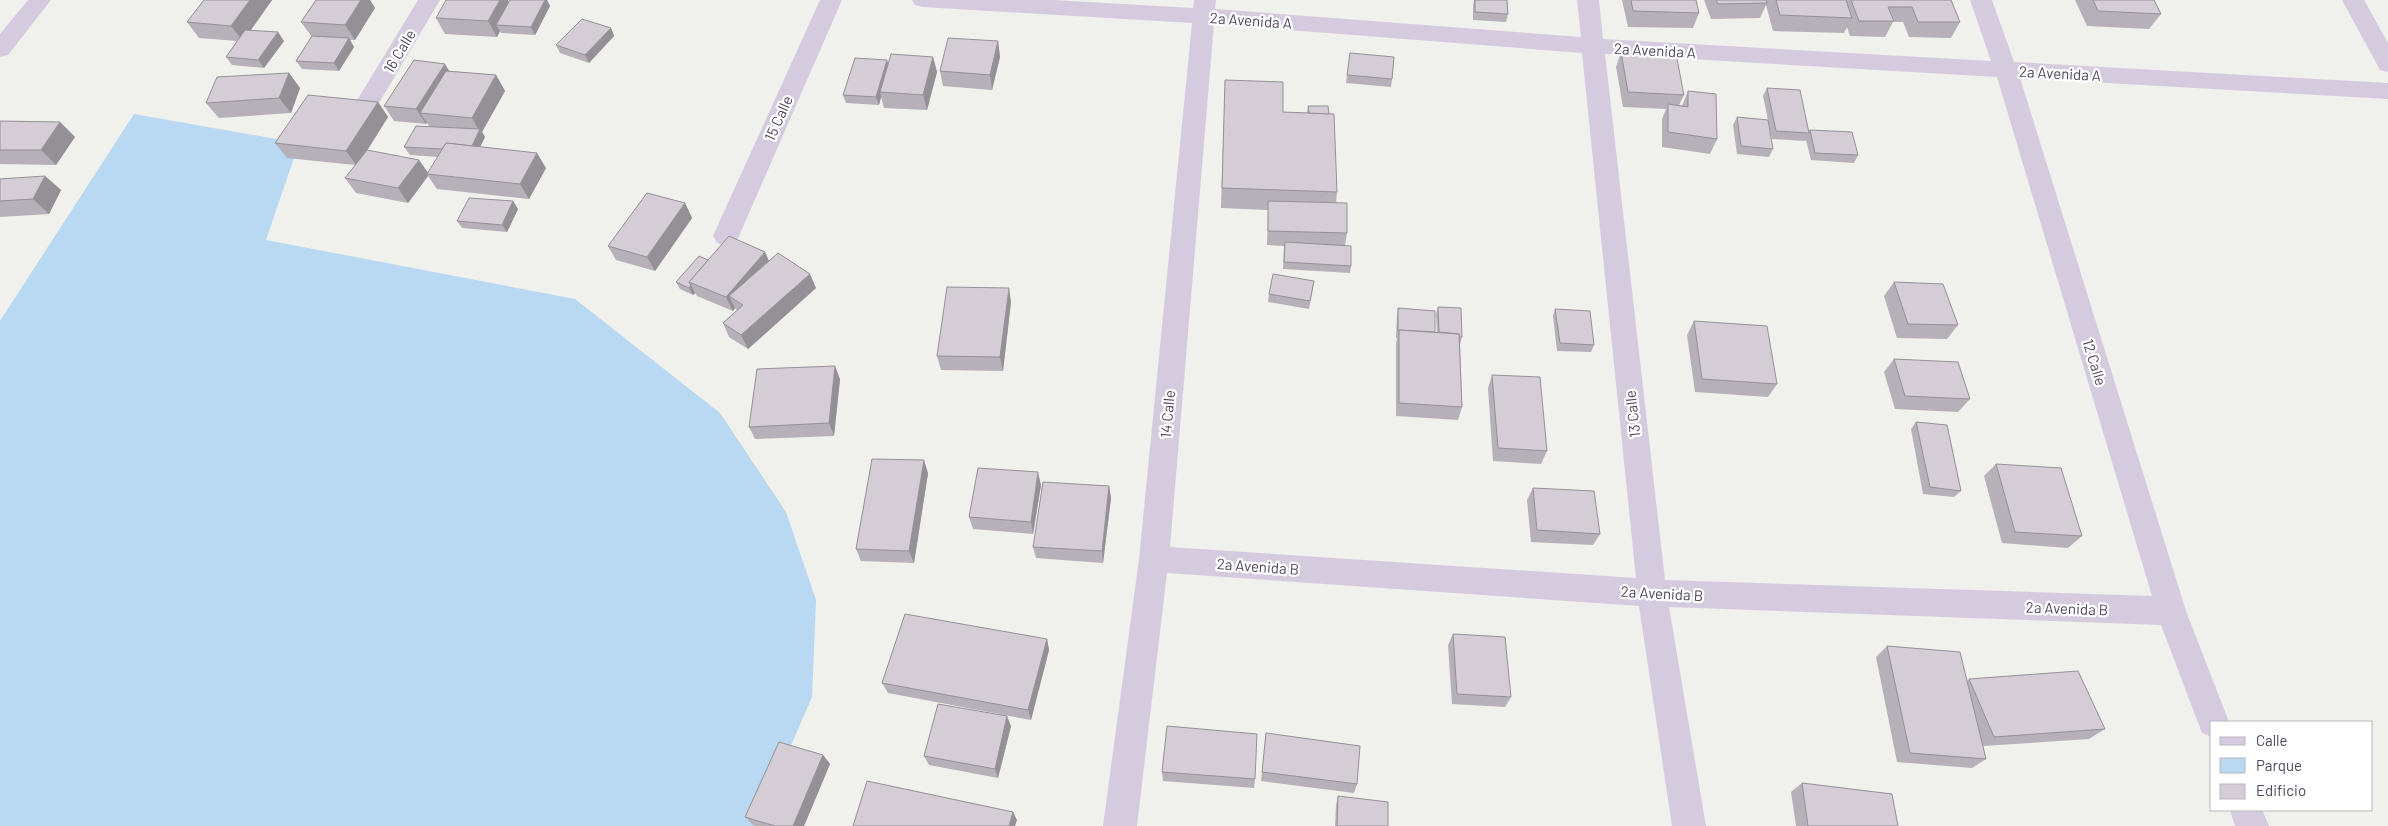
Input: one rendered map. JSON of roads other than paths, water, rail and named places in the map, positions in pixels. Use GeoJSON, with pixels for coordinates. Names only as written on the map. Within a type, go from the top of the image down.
{"type":"FeatureCollection","features":[{"type":"Feature","properties":{"kind":"street"},"geometry":{"type":"LineString","coordinates":[[0,49],[40,0]]}},
{"type":"Feature","properties":{"kind":"street","name":"16 Calle"},"geometry":{"type":"LineString","coordinates":[[368,102],[429,0]]}},
{"type":"Feature","properties":{"kind":"street","name":"15 Calle"},"geometry":{"type":"LineString","coordinates":[[726,236],[830,0]]}},
{"type":"Feature","properties":{"kind":"street","name":"2a Avenida A"},"geometry":{"type":"LineString","coordinates":[[923,0],[1205,8],[1593,46],[2388,91]]}},
{"type":"Feature","properties":{"kind":"street","name":"13 Calle"},"geometry":{"type":"LineString","coordinates":[[1588,0],[1652,593],[1689,826]]}},
{"type":"Feature","properties":{"kind":"street","name":"12 Calle"},"geometry":{"type":"LineString","coordinates":[[1981,0],[2006,70],[2172,612],[2213,721]]}},
{"type":"Feature","properties":{"kind":"street"},"geometry":{"type":"LineString","coordinates":[[2353,0],[2388,64]]}},
{"type":"Feature","properties":{"kind":"street","name":"14 Calle"},"geometry":{"type":"LineString","coordinates":[[1120,826],[1154,559],[1205,8]]}},
{"type":"Feature","properties":{"kind":"street","name":"2a Avenida B"},"geometry":{"type":"LineString","coordinates":[[1154,559],[1652,593],[2172,612]]}},
{"type":"Feature","properties":{"kind":"street"},"geometry":{"type":"LineString","coordinates":[[2246,811],[2252,826]]}}]}
